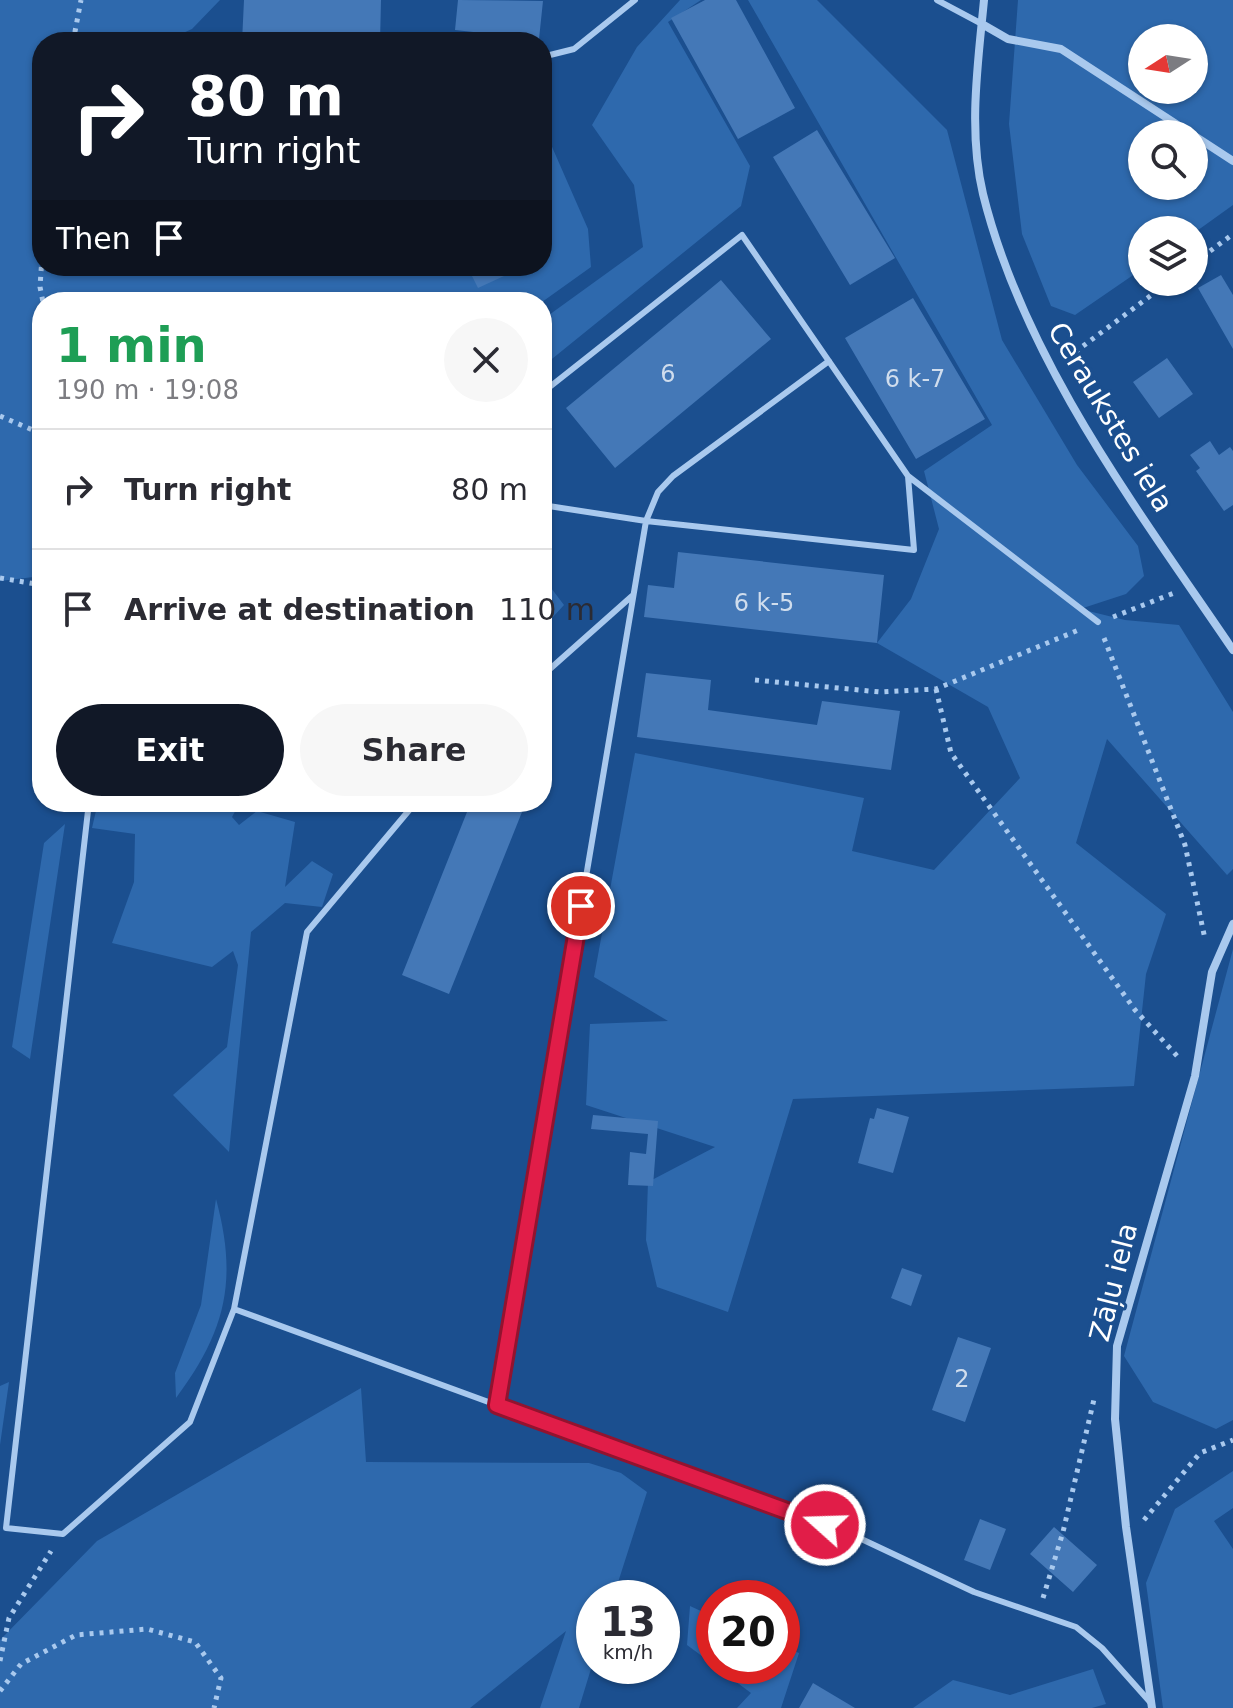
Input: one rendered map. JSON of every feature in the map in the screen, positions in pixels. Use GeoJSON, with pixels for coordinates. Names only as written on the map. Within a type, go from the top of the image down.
{"type":"FeatureCollection","features":[{"type":"Feature","properties":{"kind":"street","name":"Ceraukstes iela"},"geometry":{"type":"LineString","coordinates":[[984,0],[974,124],[983,192],[1013,287],[1051,370],[1233,650]]}},
{"type":"Feature","properties":{"kind":"street"},"geometry":{"type":"LineString","coordinates":[[982,24],[1008,39],[1061,49],[1233,161]]}},
{"type":"Feature","properties":{"kind":"street","name":"Zāļu iela"},"geometry":{"type":"LineString","coordinates":[[1151,1705],[1126,1527],[1115,1419],[1117,1346],[1195,1076],[1212,972],[1233,924]]}},
{"type":"Feature","properties":{"kind":"lane"},"geometry":{"type":"LineString","coordinates":[[552,54],[574,49],[635,0]]}},
{"type":"Feature","properties":{"kind":"lane"},"geometry":{"type":"LineString","coordinates":[[937,0],[982,24]]}},
{"type":"Feature","properties":{"kind":"lane"},"geometry":{"type":"LineString","coordinates":[[552,385],[742,235],[908,476],[1098,622]]}},
{"type":"Feature","properties":{"kind":"lane"},"geometry":{"type":"LineString","coordinates":[[497,1405],[646,521],[658,492],[673,476],[829,361]]}},
{"type":"Feature","properties":{"kind":"lane"},"geometry":{"type":"LineString","coordinates":[[552,507],[646,521],[914,550],[908,476]]}},
{"type":"Feature","properties":{"kind":"lane"},"geometry":{"type":"LineString","coordinates":[[552,667],[633,595]]}},
{"type":"Feature","properties":{"kind":"lane"},"geometry":{"type":"LineString","coordinates":[[88,812],[6,1528],[63,1534],[190,1422],[234,1309],[307,932],[408,812]]}},
{"type":"Feature","properties":{"kind":"lane"},"geometry":{"type":"LineString","coordinates":[[234,1309],[855,1536],[974,1592],[1076,1627],[1102,1648],[1151,1705]]}},
{"type":"Feature","properties":{"kind":"path"},"geometry":{"type":"LineString","coordinates":[[75,32],[81,0]]}},
{"type":"Feature","properties":{"kind":"path"},"geometry":{"type":"LineString","coordinates":[[1208,253],[1233,234]]}},
{"type":"Feature","properties":{"kind":"path"},"geometry":{"type":"LineString","coordinates":[[1051,370],[1150,296]]}},
{"type":"Feature","properties":{"kind":"path"},"geometry":{"type":"LineString","coordinates":[[0,416],[32,430]]}},
{"type":"Feature","properties":{"kind":"path"},"geometry":{"type":"LineString","coordinates":[[0,578],[32,583]]}},
{"type":"Feature","properties":{"kind":"path"},"geometry":{"type":"LineString","coordinates":[[755,680],[880,692],[936,689],[1190,586]]}},
{"type":"Feature","properties":{"kind":"path"},"geometry":{"type":"LineString","coordinates":[[1098,622],[1185,845],[1212,972]]}},
{"type":"Feature","properties":{"kind":"path"},"geometry":{"type":"LineString","coordinates":[[936,689],[951,753],[1135,1010],[1195,1076]]}},
{"type":"Feature","properties":{"kind":"path"},"geometry":{"type":"LineString","coordinates":[[1038,1614],[1099,1385]]}},
{"type":"Feature","properties":{"kind":"path"},"geometry":{"type":"LineString","coordinates":[[1126,1527],[1149,1516],[1200,1453],[1233,1440]]}},
{"type":"Feature","properties":{"kind":"path"},"geometry":{"type":"LineString","coordinates":[[0,1661],[9,1618],[63,1534]]}},
{"type":"Feature","properties":{"kind":"path"},"geometry":{"type":"LineString","coordinates":[[0,1691],[21,1664],[76,1635],[147,1629],[195,1642],[221,1678],[214,1708]]}},
{"type":"Feature","properties":{"kind":"shaded area"},"geometry":{"type":"Polygon","coordinates":[[[0,0],[220,0],[185,32],[32,32],[32,276],[552,276],[552,147],[588,229],[591,267],[552,295],[552,292],[32,292],[32,577],[0,581],[0,0]]]}},
{"type":"Feature","properties":{"kind":"shaded area"},"geometry":{"type":"Polygon","coordinates":[[[680,0],[701,0],[668,22],[750,166],[741,206],[552,359],[552,313],[643,247],[634,185],[592,125],[637,47],[680,0]]]}},
{"type":"Feature","properties":{"kind":"shaded area"},"geometry":{"type":"Polygon","coordinates":[[[748,0],[817,0],[947,130],[1002,340],[1077,465],[1138,546],[1144,576],[1126,594],[1080,609],[1125,620],[1179,625],[1233,712],[1233,869],[1227,875],[1107,739],[1076,843],[1166,914],[1146,974],[1134,1086],[793,1099],[728,1312],[657,1287],[646,1240],[648,1182],[715,1147],[586,1105],[590,1024],[668,1021],[594,977],[635,753],[864,798],[852,851],[934,870],[1020,778],[988,707],[877,643],[911,599],[939,529],[924,471],[992,425],[748,0]]]}},
{"type":"Feature","properties":{"kind":"shaded area"},"geometry":{"type":"Polygon","coordinates":[[[1018,0],[1233,0],[1233,205],[1208,223],[1208,216],[1128,216],[1128,279],[1075,315],[1051,306],[1022,234],[1009,124],[1018,0]]]}},
{"type":"Feature","properties":{"kind":"shaded area"},"geometry":{"type":"Polygon","coordinates":[[[552,589],[564,605],[552,618],[552,589]]]}},
{"type":"Feature","properties":{"kind":"shaded area"},"geometry":{"type":"Polygon","coordinates":[[[96,812],[235,812],[232,817],[239,825],[256,812],[260,812],[295,822],[285,887],[312,861],[333,874],[322,907],[285,903],[251,932],[229,1152],[173,1095],[227,1047],[238,965],[233,951],[212,967],[112,943],[134,882],[135,834],[92,828],[96,812]]]}},
{"type":"Feature","properties":{"kind":"shaded area"},"geometry":{"type":"Polygon","coordinates":[[[65,824],[30,1059],[12,1047],[44,843],[65,824]]]}},
{"type":"Feature","properties":{"kind":"shaded area"},"geometry":{"type":"Polygon","coordinates":[[[1233,949],[1233,1420],[1216,1429],[1153,1402],[1124,1356],[1233,949]]]}},
{"type":"Feature","properties":{"kind":"shaded area"},"geometry":{"type":"Polygon","coordinates":[[[216,1199],[226,1255],[223,1304],[206,1350],[176,1398],[175,1373],[201,1305],[216,1199]]]}},
{"type":"Feature","properties":{"kind":"shaded area"},"geometry":{"type":"Polygon","coordinates":[[[9,1382],[0,1445],[0,1386],[9,1382]]]}},
{"type":"Feature","properties":{"kind":"shaded area"},"geometry":{"type":"Polygon","coordinates":[[[361,1388],[366,1462],[589,1463],[621,1473],[647,1492],[619,1580],[576,1580],[576,1684],[586,1684],[579,1708],[540,1708],[566,1631],[470,1708],[0,1708],[0,1640],[97,1541],[361,1388]]]}},
{"type":"Feature","properties":{"kind":"shaded area"},"geometry":{"type":"Polygon","coordinates":[[[1233,1471],[1233,1508],[1214,1521],[1233,1549],[1233,1708],[1163,1708],[1146,1583],[1175,1509],[1233,1471]]]}},
{"type":"Feature","properties":{"kind":"shaded area"},"geometry":{"type":"Polygon","coordinates":[[[690,1606],[696,1609],[696,1652],[687,1645],[690,1606]]]}},
{"type":"Feature","properties":{"kind":"shaded area"},"geometry":{"type":"Polygon","coordinates":[[[1093,1669],[1106,1704],[1092,1708],[913,1708],[953,1680],[1010,1695],[1093,1669]]]}},
{"type":"Feature","properties":{"kind":"shaded area"},"geometry":{"type":"Polygon","coordinates":[[[739,1684],[789,1684],[781,1708],[737,1708],[751,1693],[739,1684]]]}},
{"type":"Feature","properties":{"kind":"building"},"geometry":{"type":"Polygon","coordinates":[[[244,0],[381,0],[380,32],[242,32],[244,0]]]}},
{"type":"Feature","properties":{"kind":"building"},"geometry":{"type":"Polygon","coordinates":[[[458,0],[543,1],[540,32],[455,30],[458,0]]]}},
{"type":"Feature","properties":{"kind":"building"},"geometry":{"type":"Polygon","coordinates":[[[705,0],[736,0],[795,108],[738,139],[671,18],[705,0]]]}},
{"type":"Feature","properties":{"kind":"building"},"geometry":{"type":"Polygon","coordinates":[[[817,130],[895,258],[850,285],[773,157],[817,130]]]}},
{"type":"Feature","properties":{"kind":"building"},"geometry":{"type":"Polygon","coordinates":[[[1221,275],[1233,295],[1233,349],[1203,296],[1208,296],[1208,282],[1221,275]]]}},
{"type":"Feature","properties":{"kind":"building"},"geometry":{"type":"Polygon","coordinates":[[[472,276],[504,276],[478,288],[472,276]]]}},
{"type":"Feature","properties":{"kind":"building"},"geometry":{"type":"Polygon","coordinates":[[[721,280],[771,339],[615,468],[566,408],[721,280]]]}},
{"type":"Feature","properties":{"kind":"building"},"geometry":{"type":"Polygon","coordinates":[[[913,298],[985,419],[916,459],[845,338],[913,298]]]}},
{"type":"Feature","properties":{"kind":"building"},"geometry":{"type":"Polygon","coordinates":[[[1167,358],[1193,394],[1159,418],[1133,382],[1167,358]]]}},
{"type":"Feature","properties":{"kind":"building"},"geometry":{"type":"Polygon","coordinates":[[[1210,441],[1219,455],[1230,447],[1233,451],[1233,505],[1224,511],[1196,471],[1200,468],[1190,455],[1210,441]]]}},
{"type":"Feature","properties":{"kind":"building"},"geometry":{"type":"Polygon","coordinates":[[[678,552],[884,575],[877,643],[644,617],[648,585],[674,588],[678,552]]]}},
{"type":"Feature","properties":{"kind":"building"},"geometry":{"type":"Polygon","coordinates":[[[646,673],[711,680],[708,710],[817,725],[822,701],[900,711],[891,770],[637,737],[646,673]]]}},
{"type":"Feature","properties":{"kind":"building"},"geometry":{"type":"Polygon","coordinates":[[[467,812],[522,812],[449,994],[402,975],[467,812]]]}},
{"type":"Feature","properties":{"kind":"building"},"geometry":{"type":"Polygon","coordinates":[[[877,1108],[909,1117],[893,1173],[858,1163],[870,1118],[874,1119],[877,1108]]]}},
{"type":"Feature","properties":{"kind":"building"},"geometry":{"type":"Polygon","coordinates":[[[593,1115],[658,1121],[653,1186],[628,1185],[630,1152],[646,1154],[648,1134],[591,1129],[593,1115]]]}},
{"type":"Feature","properties":{"kind":"building"},"geometry":{"type":"Polygon","coordinates":[[[902,1268],[922,1275],[911,1306],[891,1298],[902,1268]]]}},
{"type":"Feature","properties":{"kind":"building"},"geometry":{"type":"Polygon","coordinates":[[[958,1337],[991,1348],[965,1422],[932,1410],[958,1337]]]}},
{"type":"Feature","properties":{"kind":"building"},"geometry":{"type":"Polygon","coordinates":[[[980,1519],[1006,1529],[990,1570],[964,1560],[980,1519]]]}},
{"type":"Feature","properties":{"kind":"building"},"geometry":{"type":"Polygon","coordinates":[[[1054,1527],[1097,1565],[1073,1592],[1030,1554],[1054,1527]]]}},
{"type":"Feature","properties":{"kind":"building"},"geometry":{"type":"Polygon","coordinates":[[[813,1683],[855,1708],[799,1708],[813,1683]]]}},
{"type":"Feature","properties":{"kind":"route"},"geometry":{"type":"LineString","coordinates":[[581,906],[497,1405],[825,1525]]}}]}
